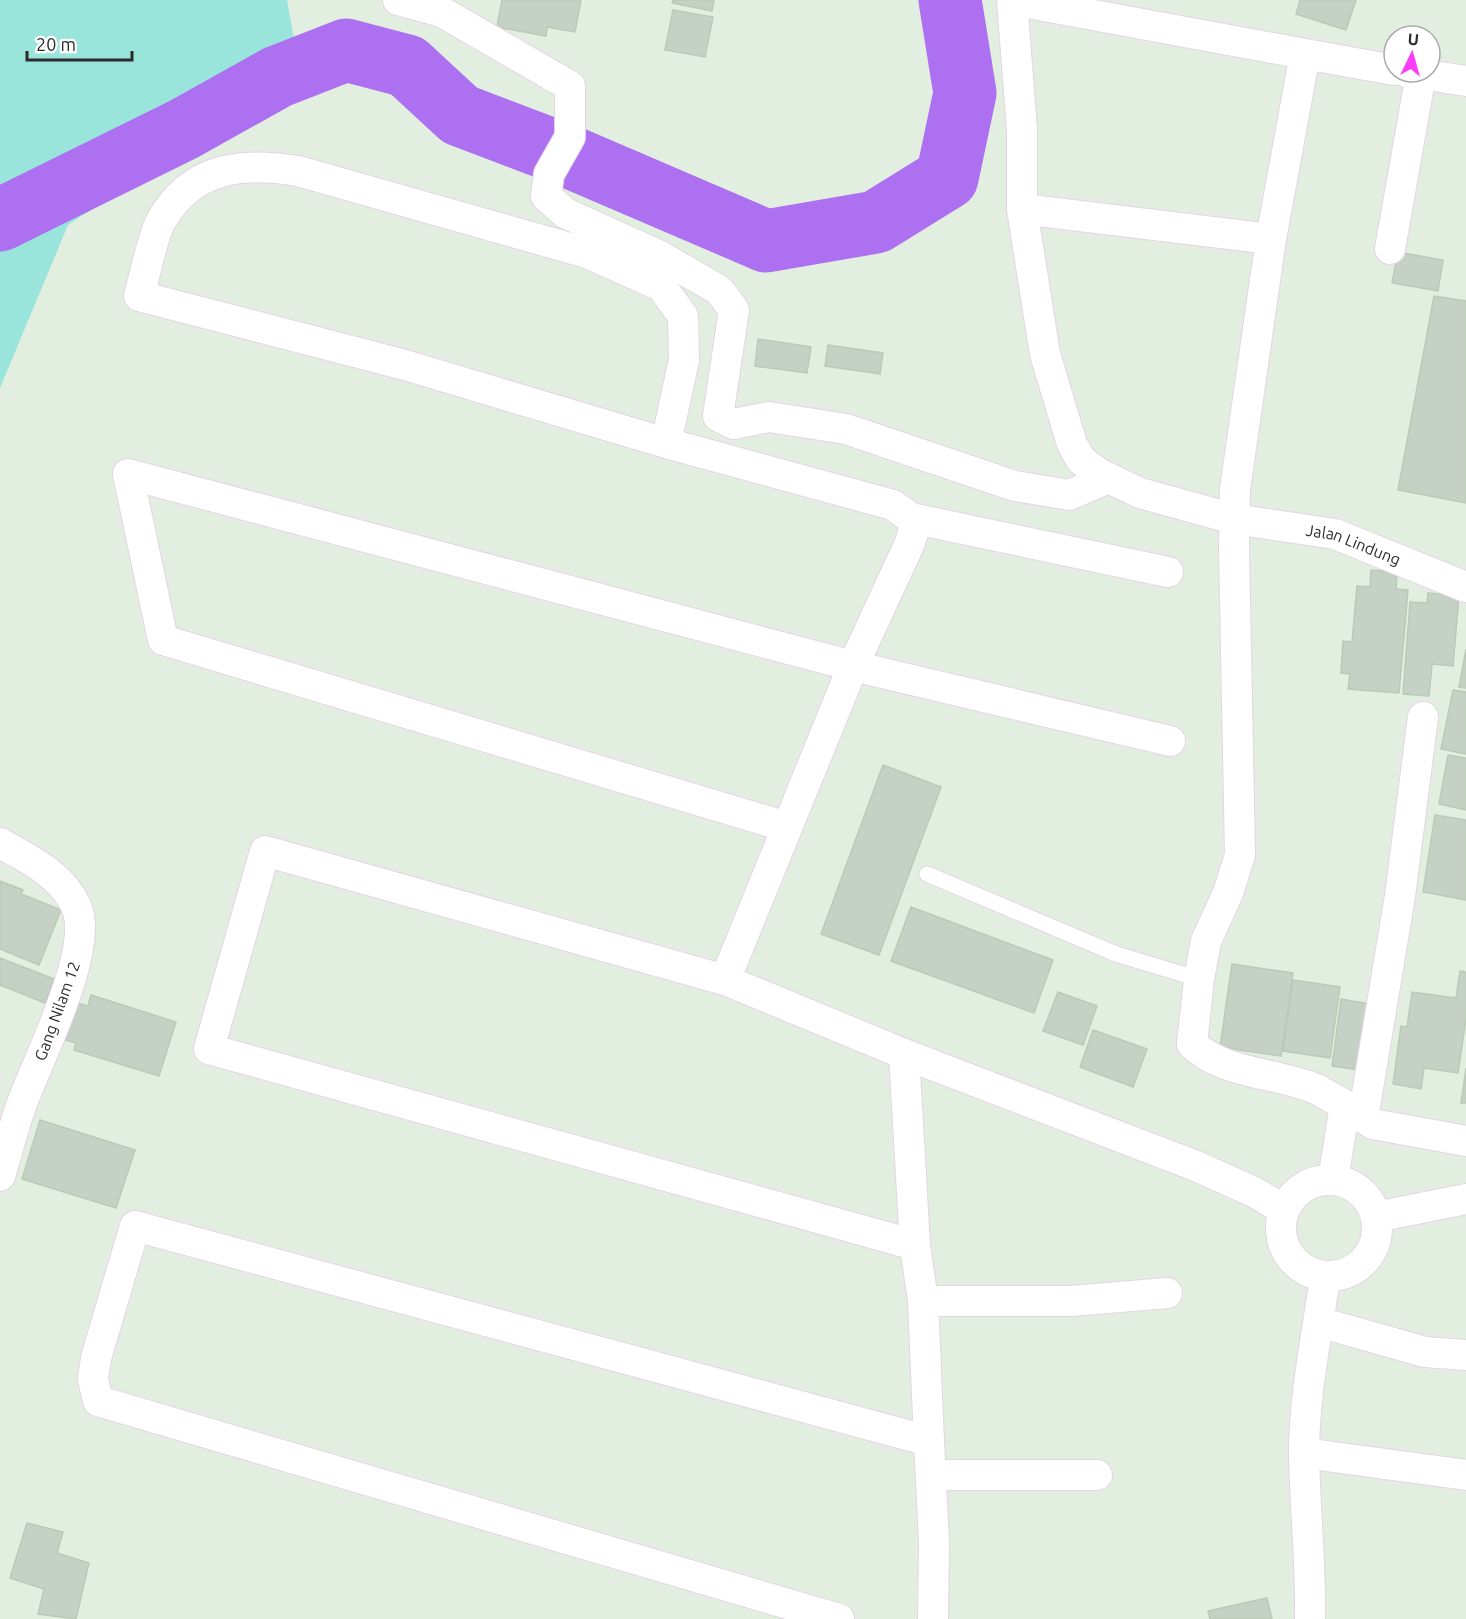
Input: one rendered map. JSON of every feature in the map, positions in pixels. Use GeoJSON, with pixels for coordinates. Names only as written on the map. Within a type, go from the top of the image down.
{"type":"FeatureCollection","features":[{"type":"Feature","properties":{"kind":"street"},"geometry":{"type":"LineString","coordinates":[[398,0],[442,12],[570,86],[570,137],[549,174],[546,196],[565,213],[660,256],[719,290],[734,310],[718,416],[734,424],[769,417],[846,429],[1015,486],[1059,494],[1070,495],[1109,478]]}},
{"type":"Feature","properties":{"kind":"street"},"geometry":{"type":"LineString","coordinates":[[1012,0],[1382,68]]}},
{"type":"Feature","properties":{"kind":"street","name":"Jalan Lindung"},"geometry":{"type":"LineString","coordinates":[[1012,0],[1022,130],[1022,209],[1045,354],[1072,444],[1081,460],[1109,478],[1140,493],[1234,519],[1335,534],[1466,587]]}},
{"type":"Feature","properties":{"kind":"street"},"geometry":{"type":"LineString","coordinates":[[1305,54],[1271,239],[1235,489],[1240,855],[1228,893],[1206,941],[1198,979],[1192,1044],[1201,1053],[1246,1071],[1315,1089],[1373,1124],[1466,1141]]}},
{"type":"Feature","properties":{"kind":"street"},"geometry":{"type":"LineString","coordinates":[[1442,77],[1466,81]]}},
{"type":"Feature","properties":{"kind":"street"},"geometry":{"type":"LineString","coordinates":[[1390,249],[1406,84]]}},
{"type":"Feature","properties":{"kind":"street"},"geometry":{"type":"LineString","coordinates":[[666,443],[684,360],[683,316],[661,286],[587,253],[298,171],[262,165],[236,168],[207,177],[181,196],[160,222],[139,296],[405,365],[666,443],[893,505],[910,518],[1168,572]]}},
{"type":"Feature","properties":{"kind":"street"},"geometry":{"type":"LineString","coordinates":[[1022,209],[1271,239]]}},
{"type":"Feature","properties":{"kind":"street"},"geometry":{"type":"LineString","coordinates":[[787,827],[163,640],[128,474],[853,666],[1170,741]]}},
{"type":"Feature","properties":{"kind":"street"},"geometry":{"type":"LineString","coordinates":[[725,980],[853,666],[909,545],[914,530],[910,518]]}},
{"type":"Feature","properties":{"kind":"street"},"geometry":{"type":"LineString","coordinates":[[1333,1180],[1354,1111],[1398,907],[1423,717]]}},
{"type":"Feature","properties":{"kind":"street","name":"Gang Nilam 12"},"geometry":{"type":"LineString","coordinates":[[0,843],[45,870],[66,888],[78,909],[81,936],[76,964],[21,1106],[0,1176]]}},
{"type":"Feature","properties":{"kind":"street"},"geometry":{"type":"LineString","coordinates":[[915,1245],[208,1048],[265,851],[725,980],[904,1054],[1196,1166],[1254,1192],[1284,1210]]}},
{"type":"Feature","properties":{"kind":"street"},"geometry":{"type":"LineString","coordinates":[[904,1054],[915,1245],[923,1302],[932,1475],[933,1619]]}},
{"type":"Feature","properties":{"kind":"street"},"geometry":{"type":"LineString","coordinates":[[1333,1180],[1347,1184],[1361,1192],[1376,1217],[1377,1232],[1374,1247],[1366,1260],[1354,1270],[1341,1275],[1325,1277],[1310,1273],[1297,1265],[1287,1254],[1281,1240],[1280,1224],[1284,1210],[1291,1197],[1303,1187],[1317,1181],[1333,1180]]}},
{"type":"Feature","properties":{"kind":"street"},"geometry":{"type":"LineString","coordinates":[[1376,1217],[1466,1199]]}},
{"type":"Feature","properties":{"kind":"street"},"geometry":{"type":"LineString","coordinates":[[839,1619],[98,1401],[93,1379],[96,1358],[135,1226],[929,1441]]}},
{"type":"Feature","properties":{"kind":"street"},"geometry":{"type":"LineString","coordinates":[[1310,1619],[1311,1573],[1304,1453],[1311,1367],[1325,1277]]}},
{"type":"Feature","properties":{"kind":"street"},"geometry":{"type":"LineString","coordinates":[[923,1302],[1071,1301],[1167,1293]]}},
{"type":"Feature","properties":{"kind":"street"},"geometry":{"type":"LineString","coordinates":[[1318,1322],[1425,1352],[1466,1355]]}},
{"type":"Feature","properties":{"kind":"street"},"geometry":{"type":"LineString","coordinates":[[1304,1453],[1466,1475]]}},
{"type":"Feature","properties":{"kind":"street"},"geometry":{"type":"LineString","coordinates":[[932,1475],[1097,1475]]}},
{"type":"Feature","properties":{"kind":"lane"},"geometry":{"type":"LineString","coordinates":[[927,874],[1116,954],[1198,979]]}},
{"type":"Feature","properties":{"kind":"shaded area"},"geometry":{"type":"Polygon","coordinates":[[[0,0],[287,0],[300,72],[68,225],[0,388],[0,0]]]}},
{"type":"Feature","properties":{"kind":"building"},"geometry":{"type":"Polygon","coordinates":[[[502,0],[581,0],[575,32],[547,27],[546,36],[497,27],[502,0]]]}},
{"type":"Feature","properties":{"kind":"building"},"geometry":{"type":"Polygon","coordinates":[[[673,0],[714,0],[712,11],[672,3],[673,0]]]}},
{"type":"Feature","properties":{"kind":"building"},"geometry":{"type":"Polygon","coordinates":[[[1300,0],[1356,0],[1346,30],[1296,14],[1300,0]]]}},
{"type":"Feature","properties":{"kind":"building"},"geometry":{"type":"Polygon","coordinates":[[[673,10],[713,17],[705,57],[665,50],[673,10]]]}},
{"type":"Feature","properties":{"kind":"building"},"geometry":{"type":"Polygon","coordinates":[[[1398,252],[1443,260],[1438,291],[1392,283],[1398,252]]]}},
{"type":"Feature","properties":{"kind":"building"},"geometry":{"type":"Polygon","coordinates":[[[1434,296],[1466,301],[1466,503],[1398,490],[1434,296]]]}},
{"type":"Feature","properties":{"kind":"building"},"geometry":{"type":"Polygon","coordinates":[[[758,339],[811,347],[807,373],[755,366],[758,339]]]}},
{"type":"Feature","properties":{"kind":"building"},"geometry":{"type":"Polygon","coordinates":[[[828,345],[883,353],[880,374],[825,366],[828,345]]]}},
{"type":"Feature","properties":{"kind":"building"},"geometry":{"type":"Polygon","coordinates":[[[1371,570],[1397,572],[1396,589],[1408,590],[1399,693],[1348,689],[1350,674],[1341,673],[1343,641],[1352,642],[1357,586],[1370,587],[1371,570]]]}},
{"type":"Feature","properties":{"kind":"building"},"geometry":{"type":"Polygon","coordinates":[[[1428,593],[1459,596],[1453,666],[1432,664],[1429,696],[1403,694],[1410,602],[1427,603],[1428,593]]]}},
{"type":"Feature","properties":{"kind":"building"},"geometry":{"type":"Polygon","coordinates":[[[1466,649],[1466,688],[1459,687],[1466,649]]]}},
{"type":"Feature","properties":{"kind":"building"},"geometry":{"type":"Polygon","coordinates":[[[1453,690],[1466,692],[1466,754],[1441,749],[1453,690]]]}},
{"type":"Feature","properties":{"kind":"building"},"geometry":{"type":"Polygon","coordinates":[[[1448,755],[1466,758],[1466,810],[1439,804],[1448,755]]]}},
{"type":"Feature","properties":{"kind":"building"},"geometry":{"type":"Polygon","coordinates":[[[883,765],[941,787],[879,955],[821,934],[883,765]]]}},
{"type":"Feature","properties":{"kind":"building"},"geometry":{"type":"Polygon","coordinates":[[[1435,815],[1466,820],[1466,900],[1423,892],[1435,815]]]}},
{"type":"Feature","properties":{"kind":"building"},"geometry":{"type":"Polygon","coordinates":[[[0,881],[23,890],[21,894],[61,910],[39,965],[0,949],[0,881]]]}},
{"type":"Feature","properties":{"kind":"building"},"geometry":{"type":"Polygon","coordinates":[[[911,907],[1053,960],[1034,1013],[891,961],[911,907]]]}},
{"type":"Feature","properties":{"kind":"building"},"geometry":{"type":"Polygon","coordinates":[[[0,958],[54,979],[45,1003],[0,985],[0,958]]]}},
{"type":"Feature","properties":{"kind":"building"},"geometry":{"type":"Polygon","coordinates":[[[1232,964],[1293,973],[1281,1056],[1220,1047],[1232,964]]]}},
{"type":"Feature","properties":{"kind":"building"},"geometry":{"type":"Polygon","coordinates":[[[1460,971],[1466,972],[1466,1019],[1458,1073],[1424,1068],[1421,1089],[1393,1084],[1401,1026],[1407,1027],[1412,992],[1456,998],[1460,971]]]}},
{"type":"Feature","properties":{"kind":"building"},"geometry":{"type":"Polygon","coordinates":[[[1293,980],[1340,987],[1330,1058],[1283,1051],[1293,980]]]}},
{"type":"Feature","properties":{"kind":"building"},"geometry":{"type":"Polygon","coordinates":[[[1058,992],[1097,1006],[1083,1045],[1043,1031],[1058,992]]]}},
{"type":"Feature","properties":{"kind":"building"},"geometry":{"type":"Polygon","coordinates":[[[91,995],[176,1022],[159,1076],[74,1050],[76,1043],[58,1038],[70,1001],[88,1006],[91,995]]]}},
{"type":"Feature","properties":{"kind":"building"},"geometry":{"type":"Polygon","coordinates":[[[1341,999],[1376,1005],[1366,1071],[1332,1066],[1341,999]]]}},
{"type":"Feature","properties":{"kind":"building"},"geometry":{"type":"Polygon","coordinates":[[[1093,1030],[1147,1049],[1133,1087],[1080,1067],[1093,1030]]]}},
{"type":"Feature","properties":{"kind":"building"},"geometry":{"type":"Polygon","coordinates":[[[1466,1068],[1466,1103],[1461,1103],[1466,1068]]]}},
{"type":"Feature","properties":{"kind":"building"},"geometry":{"type":"Polygon","coordinates":[[[40,1120],[135,1150],[116,1208],[22,1179],[40,1120]]]}},
{"type":"Feature","properties":{"kind":"building"},"geometry":{"type":"Polygon","coordinates":[[[27,1523],[63,1532],[57,1553],[89,1563],[76,1619],[38,1614],[44,1589],[10,1578],[27,1523]]]}},
{"type":"Feature","properties":{"kind":"building"},"geometry":{"type":"Polygon","coordinates":[[[1267,1598],[1272,1619],[1210,1619],[1208,1611],[1267,1598]]]}},
{"type":"Feature","properties":{"kind":"waterway"},"geometry":{"type":"LineString","coordinates":[[0,220],[184,129],[277,77],[346,50],[407,66],[460,115],[568,156],[766,241],[876,222],[947,178],[965,93],[950,0]]}}]}
